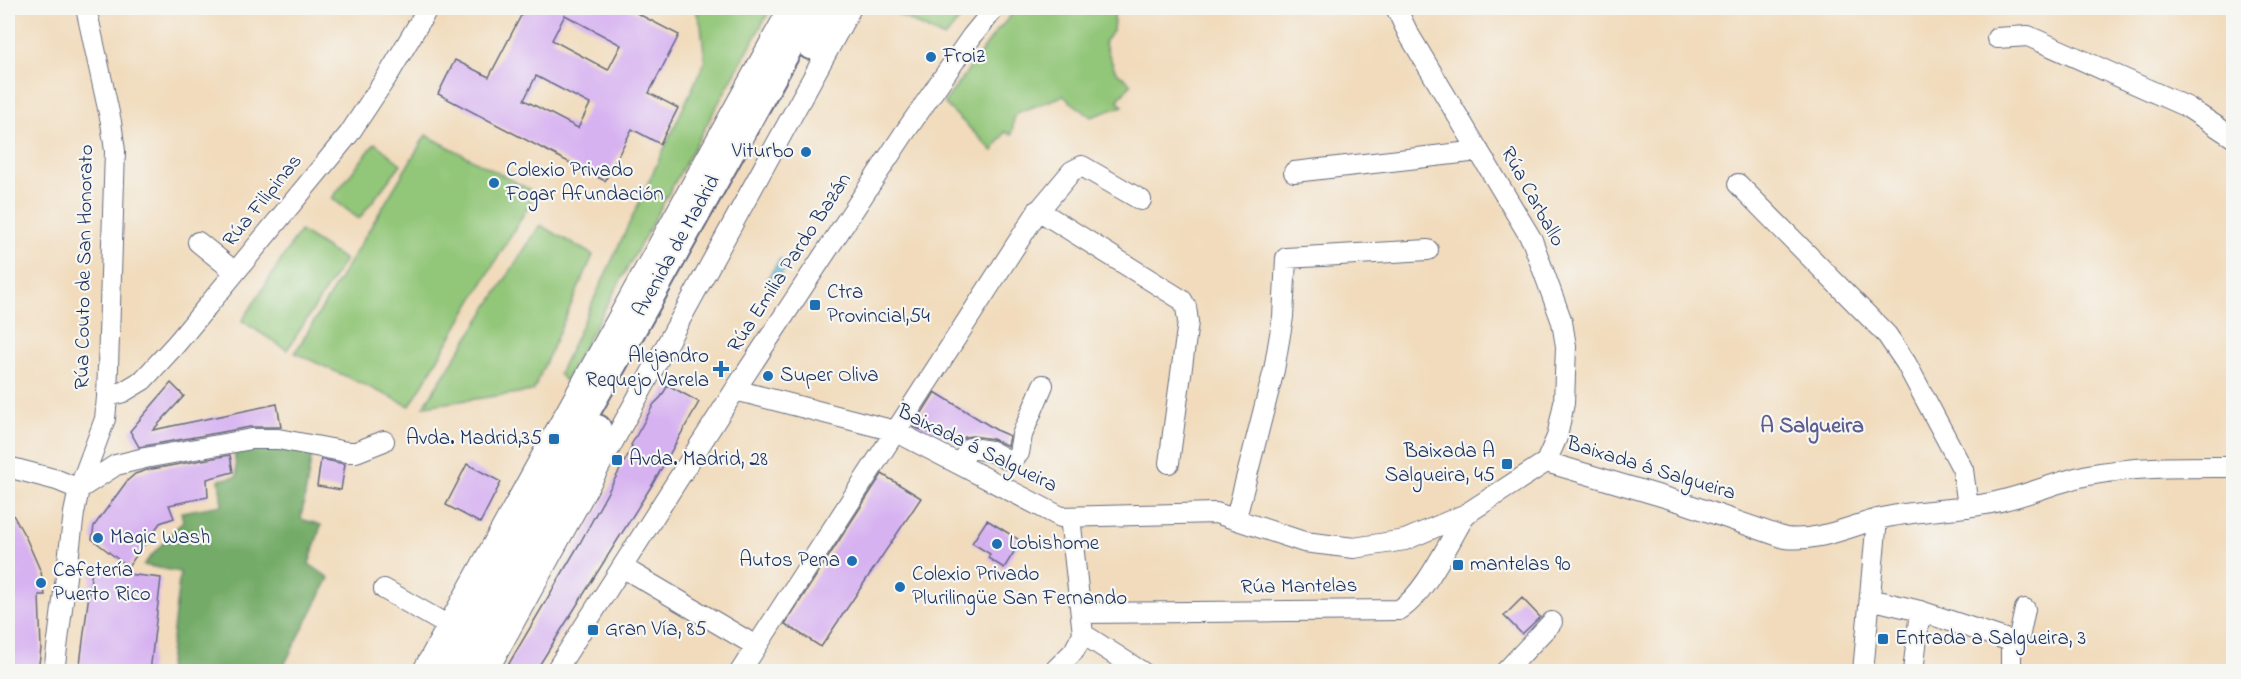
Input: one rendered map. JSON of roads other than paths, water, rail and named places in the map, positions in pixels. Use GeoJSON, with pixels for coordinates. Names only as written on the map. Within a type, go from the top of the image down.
{"type":"FeatureCollection","features":[{"type":"Feature","properties":{"kind":"highway","name":"Avenida de Madrid"},"geometry":{"type":"LineString","coordinates":[[437,672],[600,386],[810,8]]}},
{"type":"Feature","properties":{"kind":"highway","name":"Avenida de Madrid"},"geometry":{"type":"LineString","coordinates":[[464,672],[832,8]]}},
{"type":"Feature","properties":{"kind":"street","name":"Rúa Couto de San Honorato"},"geometry":{"type":"LineString","coordinates":[[54,672],[67,559],[79,489],[105,419],[107,397],[115,151],[111,122],[86,8]]}},
{"type":"Feature","properties":{"kind":"street","name":"Rúa Filipinas"},"geometry":{"type":"LineString","coordinates":[[107,397],[123,392],[142,380],[172,349],[349,134],[390,72],[428,8]]}},
{"type":"Feature","properties":{"kind":"street"},"geometry":{"type":"LineString","coordinates":[[422,672],[789,8]]}},
{"type":"Feature","properties":{"kind":"street","name":"Avenida de Madrid"},"geometry":{"type":"LineString","coordinates":[[487,672],[851,8]]}},
{"type":"Feature","properties":{"kind":"street","name":"Rúa Emilia Pardo Bazán"},"geometry":{"type":"LineString","coordinates":[[555,672],[735,390],[903,135],[994,8]]}},
{"type":"Feature","properties":{"kind":"street","name":"Rúa Carballo"},"geometry":{"type":"LineString","coordinates":[[1396,8],[1408,33],[1532,240],[1562,322],[1567,372],[1564,403],[1557,437],[1546,462]]}},
{"type":"Feature","properties":{"kind":"street"},"geometry":{"type":"LineString","coordinates":[[1997,38],[2028,36],[2187,107],[2234,138]]}},
{"type":"Feature","properties":{"kind":"street"},"geometry":{"type":"LineString","coordinates":[[1294,172],[1479,152]]}},
{"type":"Feature","properties":{"kind":"street"},"geometry":{"type":"LineString","coordinates":[[740,672],[1037,212],[1071,171],[1082,165],[1141,200]]}},
{"type":"Feature","properties":{"kind":"street"},"geometry":{"type":"LineString","coordinates":[[1738,184],[1887,335],[1906,363],[1963,470],[1968,507]]}},
{"type":"Feature","properties":{"kind":"street"},"geometry":{"type":"LineString","coordinates":[[1037,212],[1182,300],[1186,307],[1188,321],[1169,463]]}},
{"type":"Feature","properties":{"kind":"street"},"geometry":{"type":"LineString","coordinates":[[198,242],[235,272]]}},
{"type":"Feature","properties":{"kind":"street"},"geometry":{"type":"LineString","coordinates":[[1236,518],[1274,370],[1283,317],[1286,258],[1428,250]]}},
{"type":"Feature","properties":{"kind":"street"},"geometry":{"type":"LineString","coordinates":[[960,464],[970,448],[991,451],[1006,459],[1013,459],[1019,453],[1022,435],[1043,385]]}},
{"type":"Feature","properties":{"kind":"street","name":"Baixada á Salgueira"},"geometry":{"type":"LineString","coordinates":[[735,390],[895,431],[1061,517],[1216,513],[1304,542],[1354,548],[1405,540],[1466,514],[1546,462],[1682,502],[1785,538],[1801,540],[1820,538],[1877,519],[1924,510],[1968,507],[2006,500],[2073,479],[2110,472],[2151,468],[2234,467]]}},
{"type":"Feature","properties":{"kind":"street"},"geometry":{"type":"LineString","coordinates":[[8,468],[57,480],[79,489],[116,465],[252,439],[278,439],[347,452],[356,452],[384,441]]}},
{"type":"Feature","properties":{"kind":"street","name":"Rúa Mantelas"},"geometry":{"type":"LineString","coordinates":[[1082,613],[1399,610],[1410,604],[1424,586],[1466,514]]}},
{"type":"Feature","properties":{"kind":"street"},"geometry":{"type":"LineString","coordinates":[[1053,672],[1074,651],[1083,634],[1070,517]]}},
{"type":"Feature","properties":{"kind":"street"},"geometry":{"type":"LineString","coordinates":[[1863,672],[1877,519]]}},
{"type":"Feature","properties":{"kind":"street"},"geometry":{"type":"LineString","coordinates":[[622,567],[756,646]]}},
{"type":"Feature","properties":{"kind":"street"},"geometry":{"type":"LineString","coordinates":[[384,589],[447,625]]}},
{"type":"Feature","properties":{"kind":"street"},"geometry":{"type":"LineString","coordinates":[[1870,599],[1920,611],[2011,641],[2019,638],[2025,609]]}},
{"type":"Feature","properties":{"kind":"street"},"geometry":{"type":"LineString","coordinates":[[1913,672],[1920,611]]}},
{"type":"Feature","properties":{"kind":"street"},"geometry":{"type":"LineString","coordinates":[[1505,672],[1552,622]]}},
{"type":"Feature","properties":{"kind":"street"},"geometry":{"type":"LineString","coordinates":[[1083,634],[1142,672]]}},
{"type":"Feature","properties":{"kind":"street"},"geometry":{"type":"LineString","coordinates":[[2011,641],[2011,672]]}},
{"type":"Feature","properties":{"kind":"water"},"geometry":{"type":"Polygon","coordinates":[[[780,259],[788,264],[775,284],[767,279],[780,259]]]}},
{"type":"Feature","properties":{"kind":"place","name":"Froiz"},"geometry":{"type":"Point","coordinates":[931,57]}},
{"type":"Feature","properties":{"kind":"place","name":"Viturbo"},"geometry":{"type":"Point","coordinates":[806,152]}},
{"type":"Feature","properties":{"kind":"place","name":"Colexio Privado Fogar Afundación"},"geometry":{"type":"Point","coordinates":[494,183]}},
{"type":"Feature","properties":{"kind":"place","name":"Ctra Provincial,54"},"geometry":{"type":"Point","coordinates":[815,305]}},
{"type":"Feature","properties":{"kind":"place","name":"Alejandro Requejo Varela"},"geometry":{"type":"Point","coordinates":[721,369]}},
{"type":"Feature","properties":{"kind":"place","name":"Super Oliva"},"geometry":{"type":"Point","coordinates":[768,376]}},
{"type":"Feature","properties":{"kind":"place","name":"Avda. Madrid,35"},"geometry":{"type":"Point","coordinates":[554,439]}},
{"type":"Feature","properties":{"kind":"place","name":"Avda. Madrid, 28"},"geometry":{"type":"Point","coordinates":[617,460]}},
{"type":"Feature","properties":{"kind":"place","name":"Baixada A Salgueira, 45"},"geometry":{"type":"Point","coordinates":[1507,464]}},
{"type":"Feature","properties":{"kind":"place","name":"Magic Wash"},"geometry":{"type":"Point","coordinates":[98,538]}},
{"type":"Feature","properties":{"kind":"place","name":"Lobishome"},"geometry":{"type":"Point","coordinates":[997,544]}},
{"type":"Feature","properties":{"kind":"place","name":"Autos Pena"},"geometry":{"type":"Point","coordinates":[852,561]}},
{"type":"Feature","properties":{"kind":"place","name":"mantelas 90"},"geometry":{"type":"Point","coordinates":[1458,565]}},
{"type":"Feature","properties":{"kind":"place","name":"Cafetería Puerto Rico"},"geometry":{"type":"Point","coordinates":[41,583]}},
{"type":"Feature","properties":{"kind":"place","name":"Colexio Privado Plurilingüe San Fernando"},"geometry":{"type":"Point","coordinates":[900,587]}},
{"type":"Feature","properties":{"kind":"place","name":"Gran Vía, 85"},"geometry":{"type":"Point","coordinates":[593,630]}},
{"type":"Feature","properties":{"kind":"place","name":"Entrada a Salgueira, 3"},"geometry":{"type":"Point","coordinates":[1883,639]}},
{"type":"Feature","properties":{"kind":"district","name":"A Salgueira"},"geometry":{"type":"Point","coordinates":[1812,427]}}]}
